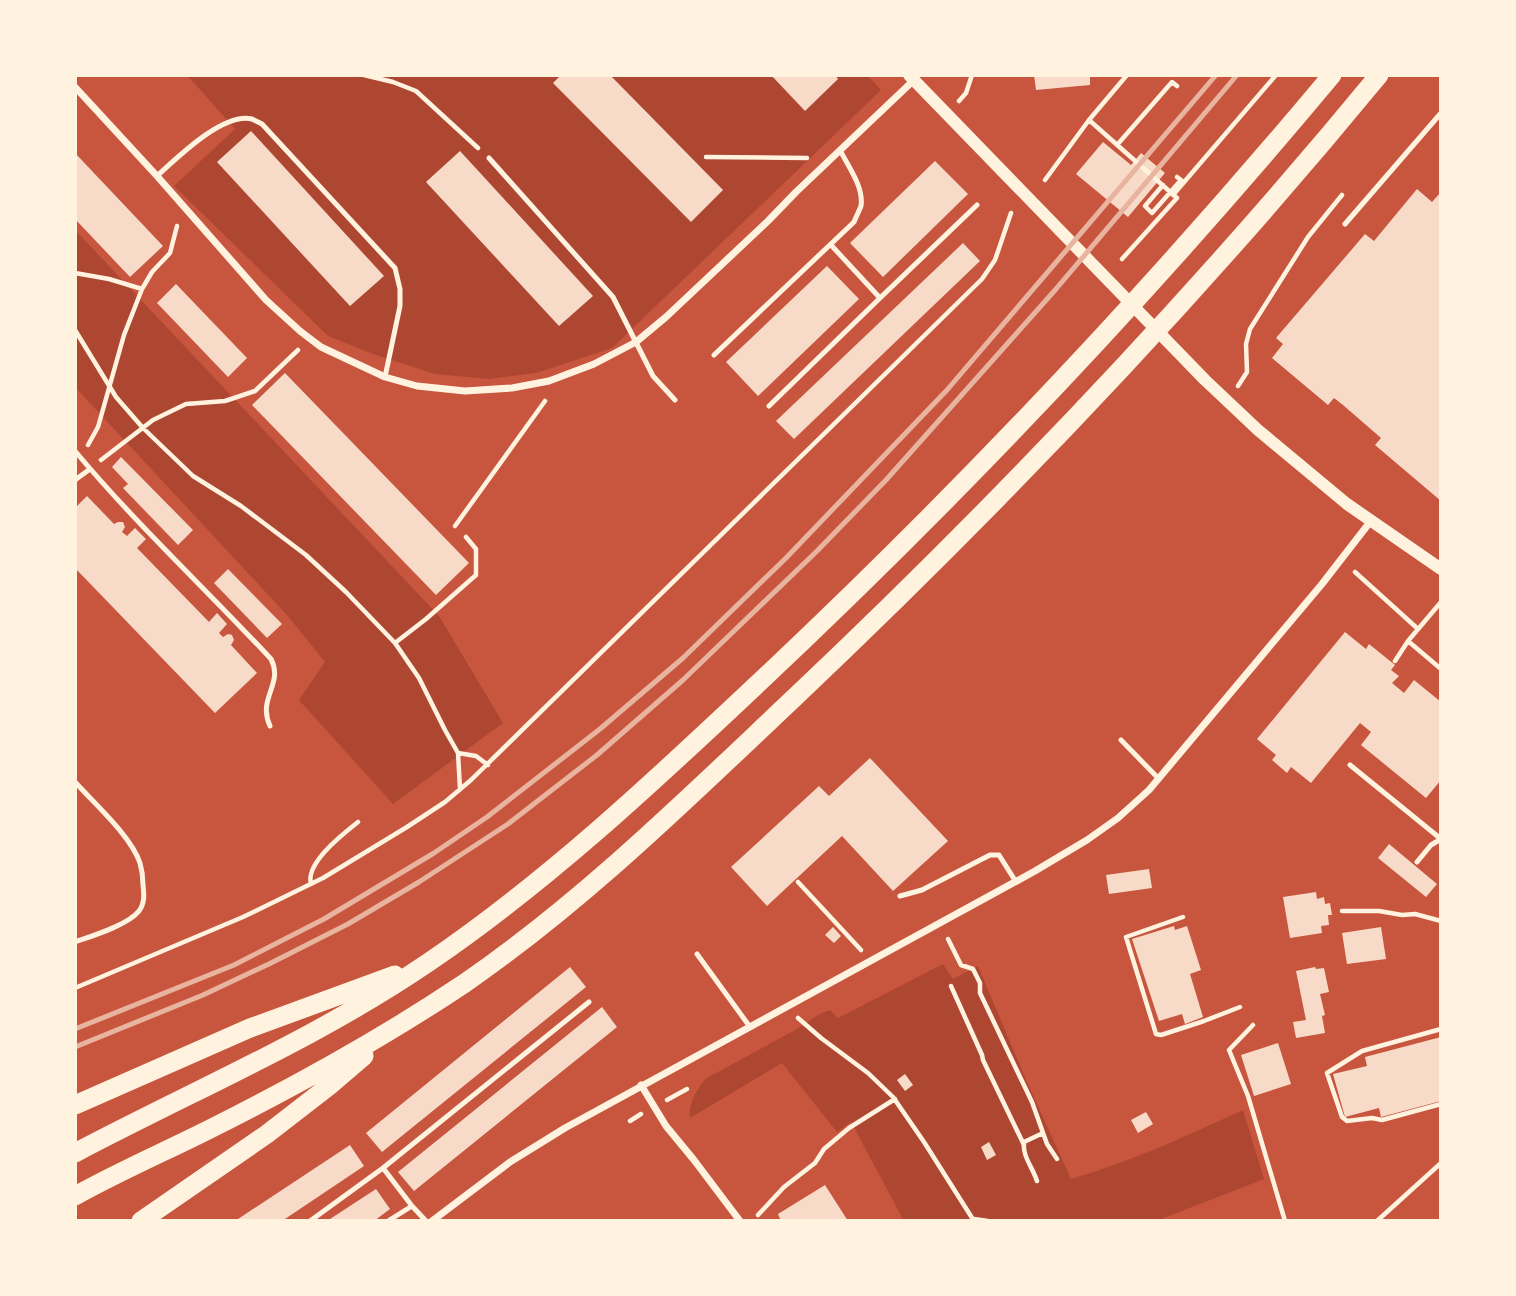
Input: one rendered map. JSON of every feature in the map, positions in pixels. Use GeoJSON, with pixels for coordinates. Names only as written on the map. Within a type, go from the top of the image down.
{"type":"FeatureCollection","features":[{"type":"Feature","properties":{"kind":"highway"},"geometry":{"type":"LineString","coordinates":[[75,1153],[311,1034],[377,996],[430,962],[516,899],[575,849],[660,774],[815,629],[1015,430],[1220,207],[1332,75]]}},
{"type":"Feature","properties":{"kind":"highway"},"geometry":{"type":"LineString","coordinates":[[75,1196],[285,1090],[397,1028],[502,956],[590,885],[687,799],[894,603],[1116,374],[1260,215],[1379,75]]}},
{"type":"Feature","properties":{"kind":"highway"},"geometry":{"type":"LineString","coordinates":[[75,1105],[250,1028],[430,962]]}},
{"type":"Feature","properties":{"kind":"highway"},"geometry":{"type":"LineString","coordinates":[[141,1221],[267,1134],[330,1086],[397,1028]]}},
{"type":"Feature","properties":{"kind":"street"},"geometry":{"type":"LineString","coordinates":[[75,87],[266,300],[300,331],[321,347],[385,377],[417,386],[465,391],[521,387],[550,381],[594,364],[636,342],[768,221],[912,78],[1226,400],[1292,460],[1370,522],[1441,569]]}},
{"type":"Feature","properties":{"kind":"street"},"geometry":{"type":"LineString","coordinates":[[432,1221],[510,1162],[565,1128],[1016,882],[1087,840],[1118,818],[1159,779],[1322,584],[1370,522]]}},
{"type":"Feature","properties":{"kind":"street"},"geometry":{"type":"LineString","coordinates":[[641,1085],[666,1126],[740,1221]]}},
{"type":"Feature","properties":{"kind":"lane"},"geometry":{"type":"LineString","coordinates":[[1345,224],[1441,113]]}},
{"type":"Feature","properties":{"kind":"lane"},"geometry":{"type":"LineString","coordinates":[[157,176],[199,139],[229,122],[248,119],[262,124],[395,268],[400,289],[400,306],[385,377]]}},
{"type":"Feature","properties":{"kind":"lane"},"geometry":{"type":"LineString","coordinates":[[714,355],[854,222],[861,201],[856,180],[840,150]]}},
{"type":"Feature","properties":{"kind":"lane"},"geometry":{"type":"LineString","coordinates":[[489,158],[613,297],[653,376],[675,400]]}},
{"type":"Feature","properties":{"kind":"lane"},"geometry":{"type":"LineString","coordinates":[[769,406],[977,205]]}},
{"type":"Feature","properties":{"kind":"lane"},"geometry":{"type":"LineString","coordinates":[[831,245],[880,298]]}},
{"type":"Feature","properties":{"kind":"lane"},"geometry":{"type":"LineString","coordinates":[[75,451],[167,552],[271,659],[275,666],[275,680],[266,702],[270,726]]}},
{"type":"Feature","properties":{"kind":"lane"},"geometry":{"type":"LineString","coordinates":[[75,480],[90,469]]}},
{"type":"Feature","properties":{"kind":"lane"},"geometry":{"type":"LineString","coordinates":[[1121,740],[1159,779]]}},
{"type":"Feature","properties":{"kind":"lane"},"geometry":{"type":"LineString","coordinates":[[1350,765],[1441,839],[1431,845],[1418,862]]}},
{"type":"Feature","properties":{"kind":"lane"},"geometry":{"type":"LineString","coordinates":[[75,782],[117,828],[137,856],[145,896],[143,904],[133,917],[103,933],[75,942]]}},
{"type":"Feature","properties":{"kind":"lane"},"geometry":{"type":"LineString","coordinates":[[900,896],[922,890],[990,855],[999,855],[1016,882]]}},
{"type":"Feature","properties":{"kind":"lane"},"geometry":{"type":"LineString","coordinates":[[697,954],[750,1027]]}},
{"type":"Feature","properties":{"kind":"lane"},"geometry":{"type":"LineString","coordinates":[[310,1221],[383,1168],[589,1002]]}},
{"type":"Feature","properties":{"kind":"lane"},"geometry":{"type":"LineString","coordinates":[[383,1168],[426,1221]]}},
{"type":"Feature","properties":{"kind":"lane"},"geometry":{"type":"LineString","coordinates":[[388,1221],[412,1206]]}},
{"type":"Feature","properties":{"kind":"path"},"geometry":{"type":"LineString","coordinates":[[364,75],[416,91],[489,158]]}},
{"type":"Feature","properties":{"kind":"path"},"geometry":{"type":"LineString","coordinates":[[946,114],[966,93],[972,75]]}},
{"type":"Feature","properties":{"kind":"path"},"geometry":{"type":"LineString","coordinates":[[1045,180],[1089,120],[1127,75]]}},
{"type":"Feature","properties":{"kind":"path"},"geometry":{"type":"LineString","coordinates":[[1173,195],[1276,75]]}},
{"type":"Feature","properties":{"kind":"path"},"geometry":{"type":"LineString","coordinates":[[1119,147],[1172,82],[1177,86]]}},
{"type":"Feature","properties":{"kind":"path"},"geometry":{"type":"LineString","coordinates":[[1089,120],[1177,198],[1122,259]]}},
{"type":"Feature","properties":{"kind":"path"},"geometry":{"type":"LineString","coordinates":[[706,157],[830,159]]}},
{"type":"Feature","properties":{"kind":"path"},"geometry":{"type":"LineString","coordinates":[[1163,185],[1145,206],[1153,213],[1181,180],[1177,177]]}},
{"type":"Feature","properties":{"kind":"path"},"geometry":{"type":"LineString","coordinates":[[1226,400],[1247,372],[1246,344],[1250,329],[1308,237],[1342,195]]}},
{"type":"Feature","properties":{"kind":"path"},"geometry":{"type":"LineString","coordinates":[[75,988],[243,917],[311,884],[407,827],[460,789],[488,765],[982,279],[995,260],[1011,213]]}},
{"type":"Feature","properties":{"kind":"path"},"geometry":{"type":"LineString","coordinates":[[80,458],[99,427],[124,335],[142,289],[152,272],[170,253],[177,226]]}},
{"type":"Feature","properties":{"kind":"path"},"geometry":{"type":"LineString","coordinates":[[75,273],[142,289]]}},
{"type":"Feature","properties":{"kind":"path"},"geometry":{"type":"LineString","coordinates":[[75,330],[116,397],[143,428],[194,476],[241,506],[306,555],[395,643],[419,678],[458,753],[460,789]]}},
{"type":"Feature","properties":{"kind":"path"},"geometry":{"type":"LineString","coordinates":[[90,469],[153,420],[186,404],[225,401],[255,391],[298,350]]}},
{"type":"Feature","properties":{"kind":"path"},"geometry":{"type":"LineString","coordinates":[[455,526],[545,401]]}},
{"type":"Feature","properties":{"kind":"path"},"geometry":{"type":"LineString","coordinates":[[395,643],[476,575],[476,549],[466,537]]}},
{"type":"Feature","properties":{"kind":"path"},"geometry":{"type":"LineString","coordinates":[[1355,572],[1418,629]]}},
{"type":"Feature","properties":{"kind":"path"},"geometry":{"type":"LineString","coordinates":[[1395,661],[1441,602]]}},
{"type":"Feature","properties":{"kind":"path"},"geometry":{"type":"LineString","coordinates":[[1408,641],[1441,669]]}},
{"type":"Feature","properties":{"kind":"path"},"geometry":{"type":"LineString","coordinates":[[458,753],[476,756],[488,765]]}},
{"type":"Feature","properties":{"kind":"path"},"geometry":{"type":"LineString","coordinates":[[311,884],[311,872],[331,844],[358,822]]}},
{"type":"Feature","properties":{"kind":"path"},"geometry":{"type":"LineString","coordinates":[[798,881],[871,961]]}},
{"type":"Feature","properties":{"kind":"path"},"geometry":{"type":"LineString","coordinates":[[1342,911],[1415,914],[1441,921]]}},
{"type":"Feature","properties":{"kind":"path"},"geometry":{"type":"LineString","coordinates":[[1182,917],[1126,937],[1156,1034],[1161,1035],[1240,1007]]}},
{"type":"Feature","properties":{"kind":"path"},"geometry":{"type":"LineString","coordinates":[[948,939],[961,965],[973,969],[980,983],[980,993],[1032,1102],[1047,1144],[1057,1159]]}},
{"type":"Feature","properties":{"kind":"path"},"geometry":{"type":"LineString","coordinates":[[951,986],[1024,1145],[1028,1164],[1037,1181]]}},
{"type":"Feature","properties":{"kind":"path"},"geometry":{"type":"LineString","coordinates":[[799,1020],[884,1087],[925,1142],[974,1220],[988,1221]]}},
{"type":"Feature","properties":{"kind":"path"},"geometry":{"type":"LineString","coordinates":[[1253,1025],[1229,1050],[1248,1096],[1285,1221]]}},
{"type":"Feature","properties":{"kind":"path"},"geometry":{"type":"LineString","coordinates":[[1441,1030],[1362,1051],[1327,1073],[1342,1118],[1347,1121],[1372,1118],[1382,1120],[1441,1104]]}},
{"type":"Feature","properties":{"kind":"path"},"geometry":{"type":"LineString","coordinates":[[758,1215],[784,1187],[815,1163],[824,1149],[849,1128],[895,1099]]}},
{"type":"Feature","properties":{"kind":"path"},"geometry":{"type":"LineString","coordinates":[[1024,1145],[1024,1142],[1043,1133]]}},
{"type":"Feature","properties":{"kind":"path"},"geometry":{"type":"LineString","coordinates":[[1377,1221],[1441,1163]]}},
{"type":"Feature","properties":{"kind":"shaded area"},"geometry":{"type":"Polygon","coordinates":[[[187,75],[867,75],[881,90],[612,348],[536,373],[489,379],[435,374],[328,336],[174,186],[235,129],[187,75]]]}},
{"type":"Feature","properties":{"kind":"shaded area"},"geometry":{"type":"Polygon","coordinates":[[[75,230],[439,616],[503,723],[393,804],[299,700],[325,662],[287,615],[75,387],[75,230]]]}},
{"type":"Feature","properties":{"kind":"shaded area"},"geometry":{"type":"Polygon","coordinates":[[[943,964],[953,979],[978,966],[1071,1179],[1137,1157],[1243,1110],[1264,1179],[1156,1221],[904,1221],[851,1122],[837,1132],[782,1063],[690,1118],[694,1096],[707,1078],[820,1014],[830,1010],[838,1018],[943,964]]]}},
{"type":"Feature","properties":{"kind":"building"},"geometry":{"type":"Polygon","coordinates":[[[561,75],[610,75],[723,190],[691,222],[553,83],[561,75]]]}},
{"type":"Feature","properties":{"kind":"building"},"geometry":{"type":"Polygon","coordinates":[[[771,75],[835,75],[838,79],[805,111],[771,75]]]}},
{"type":"Feature","properties":{"kind":"building"},"geometry":{"type":"Polygon","coordinates":[[[1034,75],[1090,75],[1090,85],[1036,90],[1034,75]]]}},
{"type":"Feature","properties":{"kind":"building"},"geometry":{"type":"Polygon","coordinates":[[[251,131],[384,276],[350,306],[217,162],[251,131]]]}},
{"type":"Feature","properties":{"kind":"building"},"geometry":{"type":"Polygon","coordinates":[[[1103,142],[1131,165],[1141,153],[1165,173],[1128,217],[1076,174],[1103,142]]]}},
{"type":"Feature","properties":{"kind":"building"},"geometry":{"type":"Polygon","coordinates":[[[460,151],[593,296],[559,326],[426,182],[460,151]]]}},
{"type":"Feature","properties":{"kind":"building"},"geometry":{"type":"Polygon","coordinates":[[[75,153],[163,246],[130,277],[75,219],[75,153]]]}},
{"type":"Feature","properties":{"kind":"building"},"geometry":{"type":"Polygon","coordinates":[[[935,161],[968,194],[883,277],[850,243],[935,161]]]}},
{"type":"Feature","properties":{"kind":"building"},"geometry":{"type":"Polygon","coordinates":[[[1417,189],[1432,202],[1441,192],[1441,501],[1375,445],[1381,438],[1343,405],[1334,398],[1328,405],[1272,358],[1283,344],[1276,338],[1365,234],[1374,241],[1417,189]]]}},
{"type":"Feature","properties":{"kind":"building"},"geometry":{"type":"Polygon","coordinates":[[[963,243],[980,261],[794,439],[776,421],[963,243]]]}},
{"type":"Feature","properties":{"kind":"building"},"geometry":{"type":"Polygon","coordinates":[[[827,266],[859,299],[758,396],[726,362],[827,266]]]}},
{"type":"Feature","properties":{"kind":"building"},"geometry":{"type":"Polygon","coordinates":[[[176,284],[247,358],[228,377],[157,303],[176,284]]]}},
{"type":"Feature","properties":{"kind":"building"},"geometry":{"type":"Polygon","coordinates":[[[285,373],[469,563],[436,595],[252,405],[285,373]]]}},
{"type":"Feature","properties":{"kind":"building"},"geometry":{"type":"Polygon","coordinates":[[[121,457],[193,530],[178,545],[123,488],[128,484],[112,467],[121,457]]]}},
{"type":"Feature","properties":{"kind":"building"},"geometry":{"type":"Polygon","coordinates":[[[87,496],[114,524],[123,522],[125,527],[122,532],[127,536],[135,528],[146,539],[137,548],[209,622],[217,613],[227,624],[219,633],[223,637],[232,635],[234,640],[231,645],[257,673],[215,713],[75,568],[75,508],[87,496]]]}},
{"type":"Feature","properties":{"kind":"building"},"geometry":{"type":"Polygon","coordinates":[[[228,569],[282,624],[267,638],[214,583],[228,569]]]}},
{"type":"Feature","properties":{"kind":"building"},"geometry":{"type":"Polygon","coordinates":[[[1345,632],[1366,649],[1369,644],[1395,665],[1391,670],[1399,676],[1392,683],[1404,693],[1414,680],[1441,702],[1441,780],[1426,798],[1361,745],[1371,732],[1360,723],[1311,783],[1291,767],[1287,773],[1272,760],[1276,755],[1257,739],[1345,632]]]}},
{"type":"Feature","properties":{"kind":"building"},"geometry":{"type":"Polygon","coordinates":[[[870,758],[948,841],[893,891],[842,836],[767,906],[731,867],[819,786],[829,796],[870,758]]]}},
{"type":"Feature","properties":{"kind":"building"},"geometry":{"type":"Polygon","coordinates":[[[1389,844],[1437,884],[1426,897],[1378,858],[1389,844]]]}},
{"type":"Feature","properties":{"kind":"building"},"geometry":{"type":"Polygon","coordinates":[[[1149,869],[1152,888],[1109,894],[1106,875],[1149,869]]]}},
{"type":"Feature","properties":{"kind":"building"},"geometry":{"type":"Polygon","coordinates":[[[1316,892],[1317,899],[1324,897],[1325,904],[1330,903],[1332,915],[1328,915],[1329,925],[1321,926],[1322,933],[1290,938],[1283,897],[1316,892]]]}},
{"type":"Feature","properties":{"kind":"building"},"geometry":{"type":"Polygon","coordinates":[[[1174,926],[1175,930],[1187,926],[1201,970],[1190,974],[1203,1017],[1185,1024],[1182,1014],[1159,1021],[1132,939],[1174,926]]]}},
{"type":"Feature","properties":{"kind":"building"},"geometry":{"type":"Polygon","coordinates":[[[833,927],[841,936],[834,943],[825,935],[833,927]]]}},
{"type":"Feature","properties":{"kind":"building"},"geometry":{"type":"Polygon","coordinates":[[[1381,927],[1386,959],[1347,964],[1342,933],[1381,927]]]}},
{"type":"Feature","properties":{"kind":"building"},"geometry":{"type":"Polygon","coordinates":[[[570,967],[586,987],[382,1152],[366,1133],[570,967]]]}},
{"type":"Feature","properties":{"kind":"building"},"geometry":{"type":"Polygon","coordinates":[[[1324,968],[1329,992],[1320,994],[1325,1015],[1322,1016],[1325,1033],[1296,1038],[1293,1022],[1306,1020],[1296,971],[1324,968]]]}},
{"type":"Feature","properties":{"kind":"building"},"geometry":{"type":"Polygon","coordinates":[[[602,1007],[617,1027],[414,1191],[398,1172],[602,1007]]]}},
{"type":"Feature","properties":{"kind":"building"},"geometry":{"type":"Polygon","coordinates":[[[1441,1037],[1441,1101],[1381,1117],[1379,1108],[1345,1117],[1333,1074],[1367,1066],[1365,1057],[1441,1037]]]}},
{"type":"Feature","properties":{"kind":"building"},"geometry":{"type":"Polygon","coordinates":[[[1278,1043],[1291,1084],[1254,1096],[1241,1055],[1278,1043]]]}},
{"type":"Feature","properties":{"kind":"building"},"geometry":{"type":"Polygon","coordinates":[[[905,1074],[913,1085],[905,1091],[897,1080],[905,1074]]]}},
{"type":"Feature","properties":{"kind":"building"},"geometry":{"type":"Polygon","coordinates":[[[1146,1112],[1153,1124],[1138,1133],[1131,1120],[1146,1112]]]}},
{"type":"Feature","properties":{"kind":"building"},"geometry":{"type":"Polygon","coordinates":[[[989,1142],[996,1155],[987,1160],[981,1147],[989,1142]]]}},
{"type":"Feature","properties":{"kind":"building"},"geometry":{"type":"Polygon","coordinates":[[[350,1145],[364,1166],[282,1221],[235,1221],[350,1145]]]}},
{"type":"Feature","properties":{"kind":"building"},"geometry":{"type":"Polygon","coordinates":[[[825,1185],[848,1221],[781,1221],[778,1214],[825,1185]]]}},
{"type":"Feature","properties":{"kind":"building"},"geometry":{"type":"Polygon","coordinates":[[[376,1189],[390,1209],[374,1221],[327,1221],[376,1189]]]}},
{"type":"Feature","properties":{"kind":"railway"},"geometry":{"type":"LineString","coordinates":[[75,1029],[234,965],[324,919],[434,853],[487,817],[600,729],[683,658],[786,558],[947,390],[1216,75]]}},
{"type":"Feature","properties":{"kind":"railway"},"geometry":{"type":"LineString","coordinates":[[75,1047],[203,995],[348,924],[508,824],[597,755],[683,680],[817,551],[886,480],[1056,289],[1237,75]]}}]}
